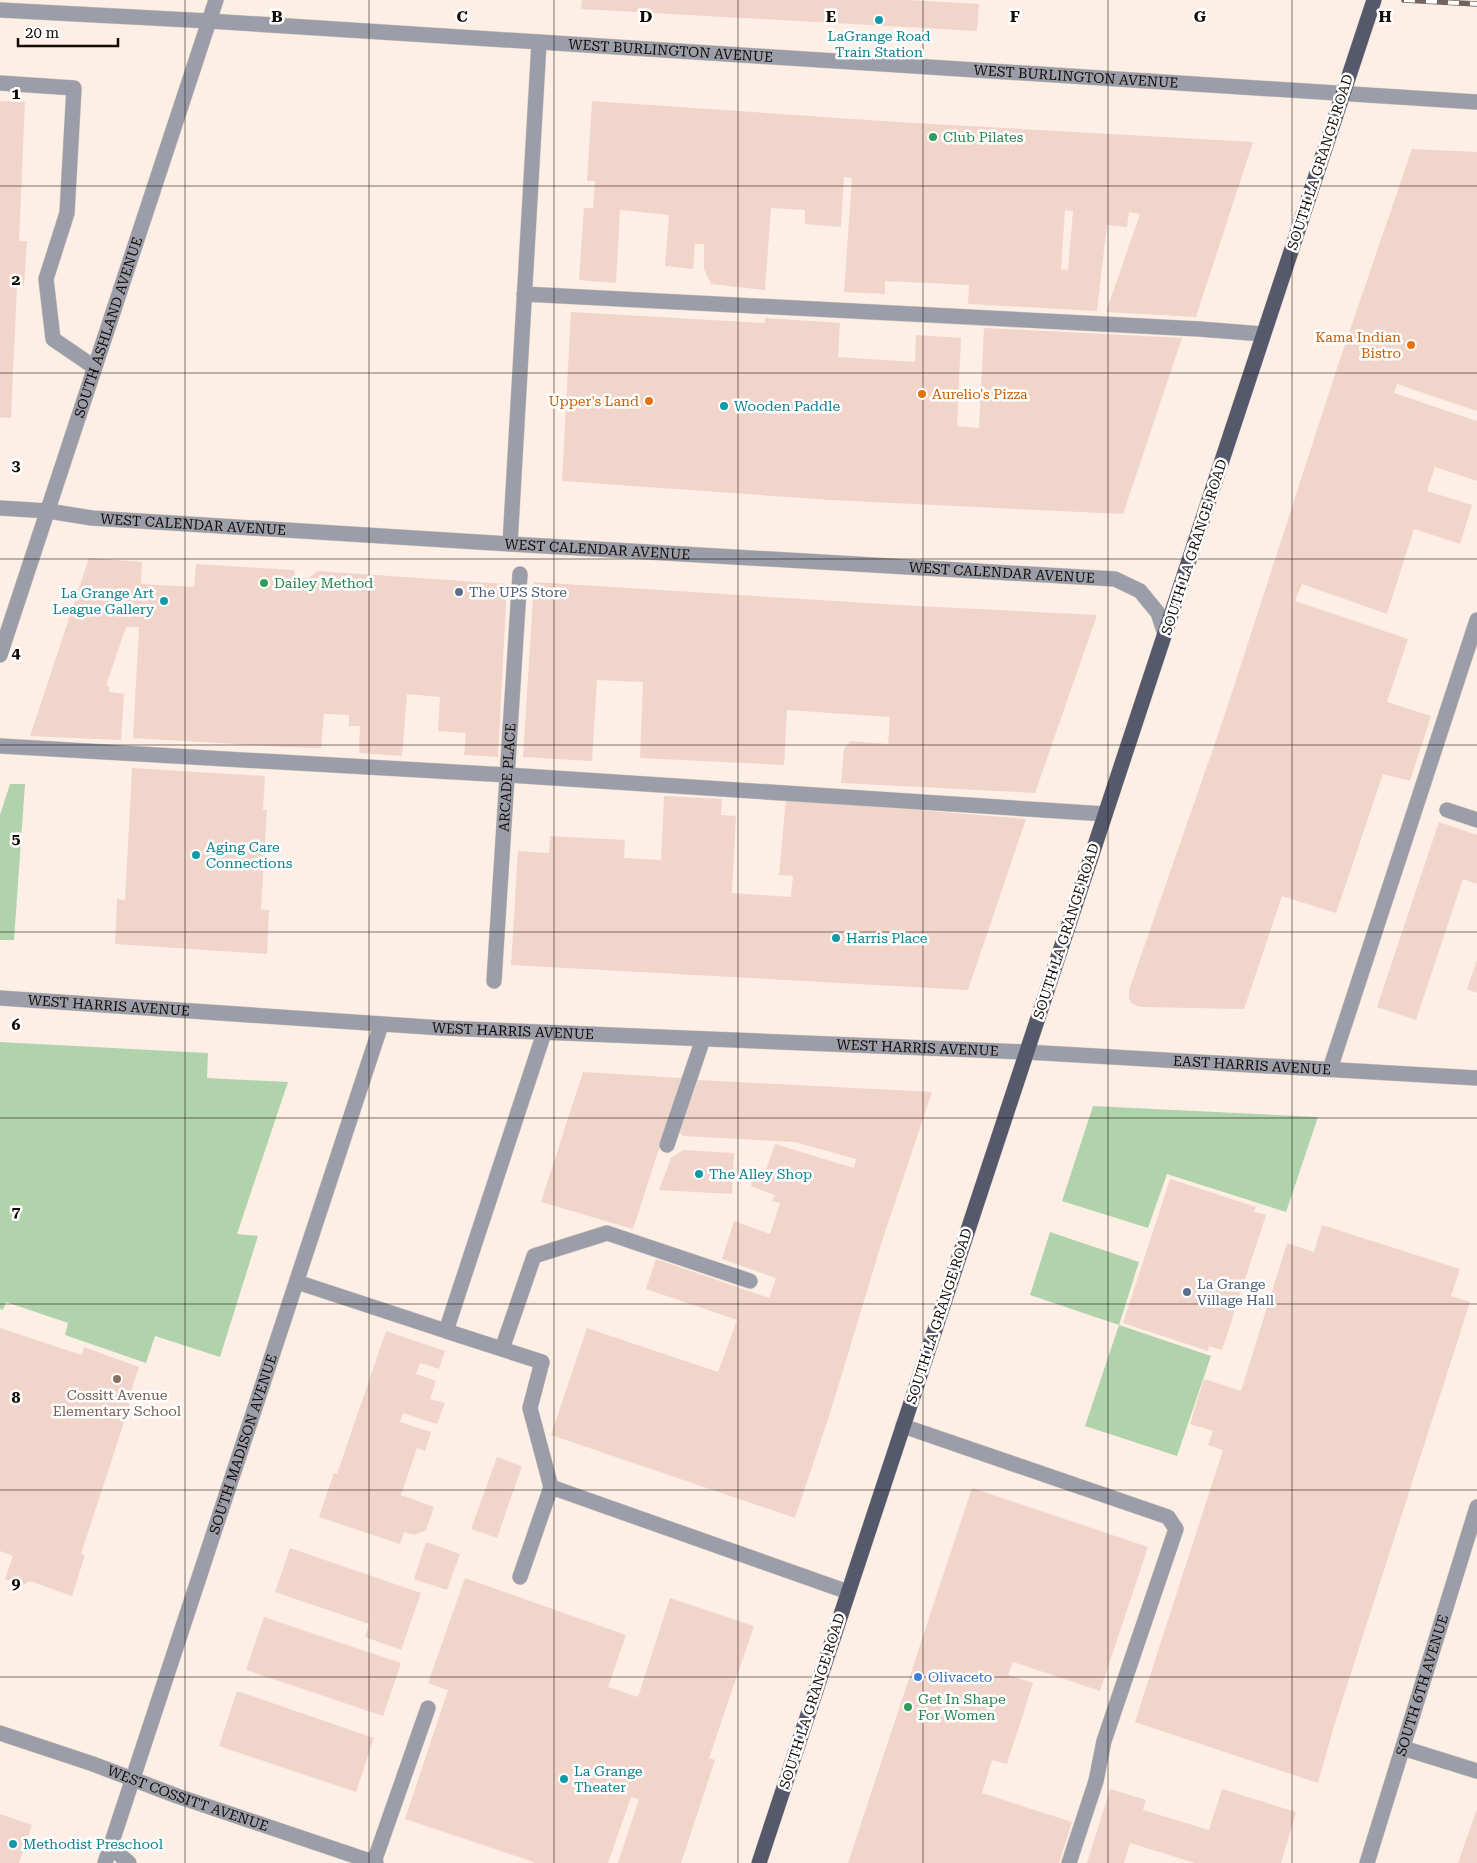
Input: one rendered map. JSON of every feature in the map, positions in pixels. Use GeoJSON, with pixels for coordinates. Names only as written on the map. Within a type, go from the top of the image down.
{"type":"FeatureCollection","features":[{"type":"Feature","properties":{"kind":"main road","name":"SOUTH LA GRANGE ROAD"},"geometry":{"type":"LineString","coordinates":[[759,1863],[1374,0]]}},
{"type":"Feature","properties":{"kind":"street","name":"SOUTH ASHLAND AVENUE"},"geometry":{"type":"LineString","coordinates":[[0,655],[216,0]]}},
{"type":"Feature","properties":{"kind":"street","name":"WEST BURLINGTON AVENUE"},"geometry":{"type":"LineString","coordinates":[[0,10],[209,21],[1477,102]]}},
{"type":"Feature","properties":{"kind":"street"},"geometry":{"type":"LineString","coordinates":[[510,544],[539,43]]}},
{"type":"Feature","properties":{"kind":"street"},"geometry":{"type":"LineString","coordinates":[[0,83],[74,88],[67,214],[46,279],[53,339],[94,368]]}},
{"type":"Feature","properties":{"kind":"street"},"geometry":{"type":"LineString","coordinates":[[524,294],[1263,334]]}},
{"type":"Feature","properties":{"kind":"street","name":"WEST CALENDAR AVENUE"},"geometry":{"type":"LineString","coordinates":[[0,508],[48,511],[92,518],[1115,579],[1140,591],[1158,613],[1165,634]]}},
{"type":"Feature","properties":{"kind":"street","name":"ARCADE PLACE"},"geometry":{"type":"LineString","coordinates":[[494,981],[520,574]]}},
{"type":"Feature","properties":{"kind":"street"},"geometry":{"type":"LineString","coordinates":[[1330,1069],[1477,620]]}},
{"type":"Feature","properties":{"kind":"street"},"geometry":{"type":"LineString","coordinates":[[0,746],[507,775],[1105,814]]}},
{"type":"Feature","properties":{"kind":"street"},"geometry":{"type":"LineString","coordinates":[[1447,810],[1477,820]]}},
{"type":"Feature","properties":{"kind":"street","name":"WEST HARRIS AVENUE"},"geometry":{"type":"LineString","coordinates":[[0,998],[381,1025],[1026,1052]]}},
{"type":"Feature","properties":{"kind":"street","name":"SOUTH MADISON AVENUE"},"geometry":{"type":"LineString","coordinates":[[105,1863],[381,1025]]}},
{"type":"Feature","properties":{"kind":"street"},"geometry":{"type":"LineString","coordinates":[[446,1331],[544,1033]]}},
{"type":"Feature","properties":{"kind":"street"},"geometry":{"type":"LineString","coordinates":[[667,1145],[703,1039]]}},
{"type":"Feature","properties":{"kind":"street","name":"EAST HARRIS AVENUE"},"geometry":{"type":"LineString","coordinates":[[1026,1052],[1477,1078]]}},
{"type":"Feature","properties":{"kind":"street"},"geometry":{"type":"LineString","coordinates":[[502,1349],[534,1256],[607,1233],[750,1281]]}},
{"type":"Feature","properties":{"kind":"street"},"geometry":{"type":"LineString","coordinates":[[297,1282],[542,1362],[530,1408],[551,1488],[520,1577]]}},
{"type":"Feature","properties":{"kind":"street"},"geometry":{"type":"LineString","coordinates":[[903,1426],[1168,1517],[1176,1529],[1104,1742],[1096,1781],[1069,1863]]}},
{"type":"Feature","properties":{"kind":"street"},"geometry":{"type":"LineString","coordinates":[[551,1488],[848,1592]]}},
{"type":"Feature","properties":{"kind":"street","name":"SOUTH 6TH AVENUE"},"geometry":{"type":"LineString","coordinates":[[1367,1863],[1477,1507]]}},
{"type":"Feature","properties":{"kind":"street"},"geometry":{"type":"LineString","coordinates":[[375,1863],[428,1708]]}},
{"type":"Feature","properties":{"kind":"street","name":"WEST COSSITT AVENUE"},"geometry":{"type":"LineString","coordinates":[[0,1733],[177,1796],[375,1863]]}},
{"type":"Feature","properties":{"kind":"street"},"geometry":{"type":"LineString","coordinates":[[1403,1748],[1477,1771]]}},
{"type":"Feature","properties":{"kind":"street"},"geometry":{"type":"LineString","coordinates":[[110,1847],[129,1863]]}},
{"type":"Feature","properties":{"kind":"green space"},"geometry":{"type":"Polygon","coordinates":[[[10,784],[25,784],[14,940],[0,940],[0,815],[10,784]]]}},
{"type":"Feature","properties":{"kind":"green space"},"geometry":{"type":"Polygon","coordinates":[[[0,1042],[208,1053],[207,1078],[288,1082],[237,1234],[258,1236],[220,1357],[155,1336],[146,1363],[65,1335],[68,1323],[6,1302],[3,1310],[0,1309],[0,1042]]]}},
{"type":"Feature","properties":{"kind":"green space"},"geometry":{"type":"Polygon","coordinates":[[[1093,1106],[1318,1117],[1286,1212],[1167,1174],[1148,1228],[1062,1201],[1093,1106]]]}},
{"type":"Feature","properties":{"kind":"green space"},"geometry":{"type":"Polygon","coordinates":[[[1050,1232],[1139,1262],[1119,1325],[1030,1295],[1050,1232]]]}},
{"type":"Feature","properties":{"kind":"green space"},"geometry":{"type":"Polygon","coordinates":[[[1119,1325],[1211,1356],[1177,1456],[1085,1426],[1119,1325]]]}},
{"type":"Feature","properties":{"kind":"building","name":"LaGrange Road Train Station"},"geometry":{"type":"Polygon","coordinates":[[[582,0],[907,0],[979,4],[977,31],[581,9],[582,0]]]}},
{"type":"Feature","properties":{"kind":"building"},"geometry":{"type":"Polygon","coordinates":[[[0,101],[25,102],[19,241],[27,241],[24,286],[17,286],[11,418],[0,417],[0,101]]]}},
{"type":"Feature","properties":{"kind":"building"},"geometry":{"type":"Polygon","coordinates":[[[592,101],[897,122],[1253,142],[1196,317],[1106,312],[1140,214],[1129,212],[1127,227],[1107,225],[1097,311],[968,304],[969,285],[885,281],[885,294],[844,292],[852,178],[844,177],[841,227],[805,224],[805,210],[771,208],[765,290],[711,284],[704,269],[704,244],[695,244],[693,269],[665,266],[669,215],[620,210],[616,283],[579,280],[584,208],[593,208],[595,181],[587,181],[592,101]],[[1065,210],[1061,269],[1068,270],[1073,211],[1065,210]]]}},
{"type":"Feature","properties":{"kind":"building"},"geometry":{"type":"Polygon","coordinates":[[[1412,149],[1477,152],[1477,411],[1397,384],[1394,393],[1477,421],[1477,481],[1435,467],[1427,491],[1472,505],[1460,544],[1414,529],[1387,614],[1302,584],[1295,601],[1408,639],[1387,702],[1431,716],[1410,781],[1383,774],[1336,913],[1282,896],[1244,1009],[1141,1007],[1132,1004],[1129,998],[1129,990],[1223,720],[1338,365],[1412,149]]]}},
{"type":"Feature","properties":{"kind":"building"},"geometry":{"type":"Polygon","coordinates":[[[571,312],[765,323],[765,318],[840,323],[838,357],[915,362],[916,335],[961,338],[957,426],[979,428],[984,328],[1182,338],[1123,514],[830,500],[562,481],[571,312]]]}},
{"type":"Feature","properties":{"kind":"building"},"geometry":{"type":"Polygon","coordinates":[[[89,558],[142,562],[141,584],[194,587],[196,564],[294,570],[296,577],[309,578],[318,571],[507,584],[498,757],[464,755],[466,733],[438,731],[440,697],[407,694],[402,756],[359,753],[360,726],[349,726],[349,715],[324,714],[321,748],[133,738],[139,627],[126,627],[106,686],[109,686],[109,692],[124,694],[121,740],[30,736],[89,558]]]}},
{"type":"Feature","properties":{"kind":"building"},"geometry":{"type":"Polygon","coordinates":[[[534,582],[898,605],[1097,615],[1035,793],[841,783],[844,749],[851,741],[888,744],[890,717],[787,710],[784,765],[640,758],[643,682],[597,680],[592,761],[523,757],[534,582]]]}},
{"type":"Feature","properties":{"kind":"building","name":"Aging Care Connections"},"geometry":{"type":"Polygon","coordinates":[[[132,768],[265,776],[263,810],[267,810],[261,909],[269,910],[267,954],[115,944],[117,899],[125,900],[132,768]]]}},
{"type":"Feature","properties":{"kind":"building"},"geometry":{"type":"Polygon","coordinates":[[[664,796],[722,799],[721,815],[736,816],[732,893],[791,897],[793,876],[779,875],[786,799],[1026,819],[968,990],[511,965],[518,851],[549,853],[550,836],[625,840],[624,858],[661,860],[664,796]]]}},
{"type":"Feature","properties":{"kind":"building"},"geometry":{"type":"Polygon","coordinates":[[[1439,822],[1477,835],[1477,884],[1463,879],[1416,1020],[1377,1007],[1439,822]]]}},
{"type":"Feature","properties":{"kind":"building"},"geometry":{"type":"Polygon","coordinates":[[[1477,960],[1477,993],[1467,989],[1477,960]]]}},
{"type":"Feature","properties":{"kind":"building"},"geometry":{"type":"Polygon","coordinates":[[[583,1072],[682,1078],[633,1229],[541,1202],[583,1072]]]}},
{"type":"Feature","properties":{"kind":"building"},"geometry":{"type":"Polygon","coordinates":[[[698,1080],[932,1092],[883,1238],[831,1410],[795,1518],[551,1435],[587,1328],[718,1372],[737,1320],[646,1289],[656,1259],[769,1298],[776,1278],[722,1259],[734,1221],[770,1234],[780,1203],[772,1201],[775,1195],[751,1186],[756,1170],[765,1173],[775,1144],[854,1168],[856,1159],[795,1142],[683,1136],[679,1131],[698,1080]]]}},
{"type":"Feature","properties":{"kind":"building","name":"The Alley Shop"},"geometry":{"type":"Polygon","coordinates":[[[683,1150],[734,1153],[732,1194],[659,1190],[671,1158],[683,1150]]]}},
{"type":"Feature","properties":{"kind":"building","name":"La Grange Village Hall"},"geometry":{"type":"Polygon","coordinates":[[[1170,1179],[1256,1207],[1254,1212],[1266,1215],[1222,1350],[1209,1346],[1208,1351],[1123,1323],[1170,1179]]]}},
{"type":"Feature","properties":{"kind":"building"},"geometry":{"type":"Polygon","coordinates":[[[1322,1225],[1460,1269],[1451,1296],[1470,1302],[1334,1726],[1318,1783],[1135,1722],[1223,1450],[1208,1445],[1213,1431],[1190,1424],[1204,1379],[1241,1391],[1287,1243],[1314,1252],[1322,1225]]]}},
{"type":"Feature","properties":{"kind":"building"},"geometry":{"type":"Polygon","coordinates":[[[0,1328],[82,1355],[84,1347],[139,1367],[127,1403],[130,1404],[81,1554],[85,1555],[72,1596],[30,1581],[23,1585],[5,1579],[13,1556],[0,1551],[0,1328]]]}},
{"type":"Feature","properties":{"kind":"building"},"geometry":{"type":"Polygon","coordinates":[[[386,1331],[445,1351],[439,1369],[420,1363],[416,1374],[436,1381],[430,1399],[445,1403],[437,1424],[403,1413],[400,1422],[431,1432],[425,1451],[417,1448],[401,1495],[434,1507],[426,1530],[414,1535],[404,1532],[400,1544],[319,1517],[334,1473],[337,1474],[386,1331]]]}},
{"type":"Feature","properties":{"kind":"building"},"geometry":{"type":"Polygon","coordinates":[[[497,1457],[522,1466],[497,1538],[471,1529],[497,1457]]]}},
{"type":"Feature","properties":{"kind":"building"},"geometry":{"type":"Polygon","coordinates":[[[972,1488],[1148,1547],[1100,1691],[1013,1662],[1008,1675],[1033,1683],[1007,1764],[992,1760],[982,1793],[1072,1822],[1059,1863],[848,1863],[972,1488]]]}},
{"type":"Feature","properties":{"kind":"building"},"geometry":{"type":"Polygon","coordinates":[[[426,1542],[460,1554],[447,1590],[414,1579],[426,1542]]]}},
{"type":"Feature","properties":{"kind":"building"},"geometry":{"type":"Polygon","coordinates":[[[290,1548],[421,1593],[401,1650],[365,1637],[369,1624],[275,1592],[290,1548]]]}},
{"type":"Feature","properties":{"kind":"building"},"geometry":{"type":"Polygon","coordinates":[[[465,1578],[626,1635],[608,1687],[638,1697],[670,1598],[754,1626],[709,1758],[715,1760],[681,1863],[618,1863],[639,1799],[631,1797],[608,1863],[536,1863],[405,1819],[448,1690],[428,1683],[465,1578]]]}},
{"type":"Feature","properties":{"kind":"building"},"geometry":{"type":"Polygon","coordinates":[[[264,1617],[401,1663],[383,1716],[246,1670],[264,1617]]]}},
{"type":"Feature","properties":{"kind":"building"},"geometry":{"type":"Polygon","coordinates":[[[237,1691],[374,1738],[356,1792],[219,1746],[237,1691]]]}},
{"type":"Feature","properties":{"kind":"building"},"geometry":{"type":"Polygon","coordinates":[[[1110,1789],[1146,1800],[1143,1810],[1209,1830],[1222,1789],[1296,1812],[1281,1863],[1195,1863],[1130,1843],[1124,1863],[1087,1863],[1110,1789]]]}},
{"type":"Feature","properties":{"kind":"building"},"geometry":{"type":"Polygon","coordinates":[[[1477,1809],[1477,1863],[1458,1863],[1477,1809]]]}},
{"type":"Feature","properties":{"kind":"building","name":"Methodist Preschool"},"geometry":{"type":"Polygon","coordinates":[[[0,1814],[32,1825],[19,1863],[0,1863],[0,1814]]]}},
{"type":"Feature","properties":{"kind":"railway"},"geometry":{"type":"LineString","coordinates":[[1404,0],[1477,4]]}},
{"type":"Feature","properties":{"kind":"place","name":"LaGrange Road Train Station"},"geometry":{"type":"Point","coordinates":[879,20]}},
{"type":"Feature","properties":{"kind":"place","name":"Club Pilates"},"geometry":{"type":"Point","coordinates":[933,137]}},
{"type":"Feature","properties":{"kind":"place","name":"Kama Indian Bistro"},"geometry":{"type":"Point","coordinates":[1411,345]}},
{"type":"Feature","properties":{"kind":"place","name":"Aurelio's Pizza"},"geometry":{"type":"Point","coordinates":[922,394]}},
{"type":"Feature","properties":{"kind":"place","name":"Upper's Land"},"geometry":{"type":"Point","coordinates":[649,401]}},
{"type":"Feature","properties":{"kind":"place","name":"Wooden Paddle"},"geometry":{"type":"Point","coordinates":[724,406]}},
{"type":"Feature","properties":{"kind":"place","name":"Dailey Method"},"geometry":{"type":"Point","coordinates":[264,583]}},
{"type":"Feature","properties":{"kind":"place","name":"The UPS Store"},"geometry":{"type":"Point","coordinates":[459,592]}},
{"type":"Feature","properties":{"kind":"place","name":"La Grange Art League Gallery"},"geometry":{"type":"Point","coordinates":[164,601]}},
{"type":"Feature","properties":{"kind":"place","name":"Aging Care Connections"},"geometry":{"type":"Point","coordinates":[196,855]}},
{"type":"Feature","properties":{"kind":"place","name":"Harris Place"},"geometry":{"type":"Point","coordinates":[836,938]}},
{"type":"Feature","properties":{"kind":"place","name":"The Alley Shop"},"geometry":{"type":"Point","coordinates":[699,1174]}},
{"type":"Feature","properties":{"kind":"place","name":"La Grange Village Hall"},"geometry":{"type":"Point","coordinates":[1187,1292]}},
{"type":"Feature","properties":{"kind":"place","name":"Cossitt Avenue Elementary School"},"geometry":{"type":"Point","coordinates":[117,1379]}},
{"type":"Feature","properties":{"kind":"place","name":"Olivaceto"},"geometry":{"type":"Point","coordinates":[918,1677]}},
{"type":"Feature","properties":{"kind":"place","name":"Get In Shape For Women"},"geometry":{"type":"Point","coordinates":[908,1707]}},
{"type":"Feature","properties":{"kind":"place","name":"La Grange Theater"},"geometry":{"type":"Point","coordinates":[564,1779]}},
{"type":"Feature","properties":{"kind":"place","name":"Methodist Preschool"},"geometry":{"type":"Point","coordinates":[13,1844]}}]}
